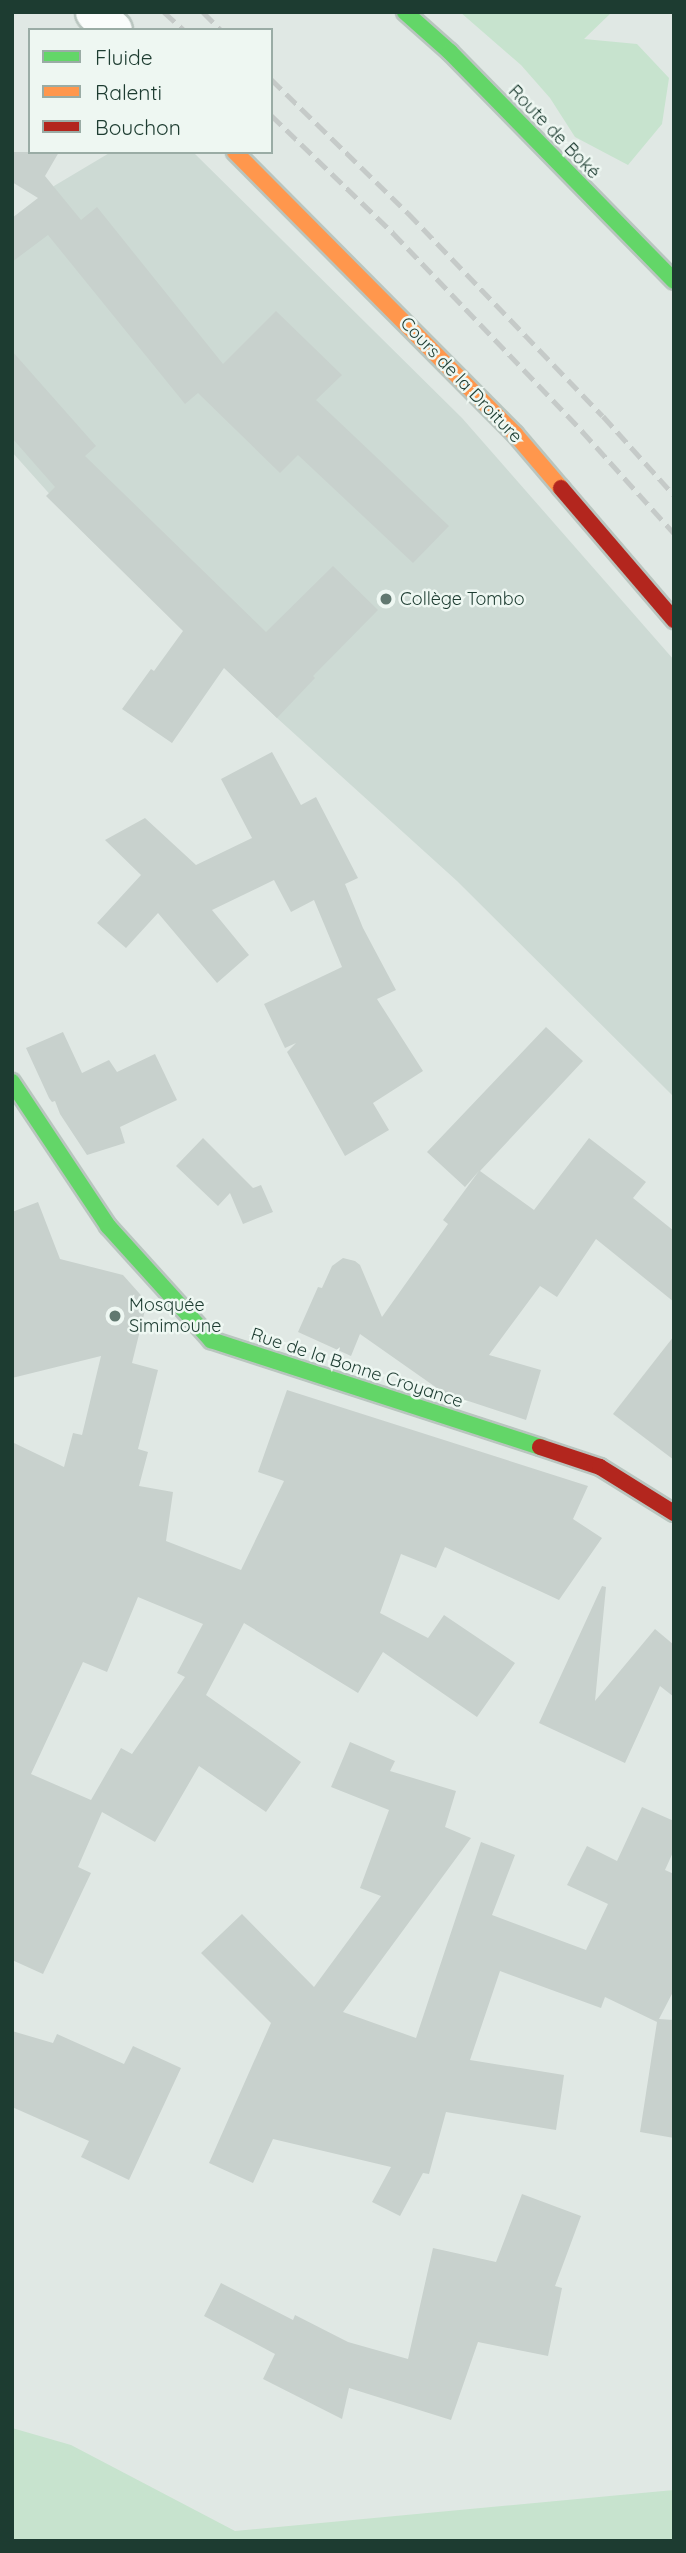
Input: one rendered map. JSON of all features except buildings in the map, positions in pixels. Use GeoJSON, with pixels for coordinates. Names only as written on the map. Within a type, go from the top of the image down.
{"type":"FeatureCollection","features":[{"type":"Feature","properties":{"kind":"street"},"geometry":{"type":"LineString","coordinates":[[94,12],[111,28]]}},
{"type":"Feature","properties":{"kind":"street","name":"Route de Boké"},"geometry":{"type":"LineString","coordinates":[[405,12],[450,52],[674,281]]}},
{"type":"Feature","properties":{"kind":"street","name":"Cours de la Droiture"},"geometry":{"type":"LineString","coordinates":[[237,154],[515,434],[674,620]]}},
{"type":"Feature","properties":{"kind":"street","name":"Rue de la Bonne Croyance"},"geometry":{"type":"LineString","coordinates":[[12,1082],[108,1226],[211,1340],[600,1467],[674,1513]]}},
{"type":"Feature","properties":{"kind":"shaded area","name":"Collège Tombo"},"geometry":{"type":"Polygon","coordinates":[[[108,154],[195,154],[462,418],[674,660],[674,1097],[457,881],[277,718],[88,537],[12,452],[12,227],[54,186],[108,154]]]}},
{"type":"Feature","properties":{"kind":"green space"},"geometry":{"type":"Polygon","coordinates":[[[460,12],[612,12],[584,39],[637,44],[669,78],[662,124],[628,165],[575,137],[550,98],[521,65],[460,12]]]}},
{"type":"Feature","properties":{"kind":"green space"},"geometry":{"type":"Polygon","coordinates":[[[12,2428],[71,2445],[235,2531],[674,2490],[674,2541],[12,2541],[12,2428]]]}},
{"type":"Feature","properties":{"kind":"railway"},"geometry":{"type":"LineString","coordinates":[[164,12],[182,28]]}},
{"type":"Feature","properties":{"kind":"railway"},"geometry":{"type":"LineString","coordinates":[[203,12],[219,28]]}},
{"type":"Feature","properties":{"kind":"railway"},"geometry":{"type":"LineString","coordinates":[[273,81],[408,213],[603,416],[674,495]]}},
{"type":"Feature","properties":{"kind":"railway"},"geometry":{"type":"LineString","coordinates":[[273,117],[393,233],[582,431],[674,533]]}},
{"type":"Feature","properties":{"kind":"traffic: fast"},"geometry":{"type":"LineString","coordinates":[[405,12],[450,52],[674,281]]}},
{"type":"Feature","properties":{"kind":"traffic: fast"},"geometry":{"type":"LineString","coordinates":[[12,1082],[108,1226],[211,1340],[540,1447]]}},
{"type":"Feature","properties":{"kind":"traffic: slow"},"geometry":{"type":"LineString","coordinates":[[237,154],[515,434],[561,488]]}},
{"type":"Feature","properties":{"kind":"traffic: jam"},"geometry":{"type":"LineString","coordinates":[[561,488],[674,620]]}},
{"type":"Feature","properties":{"kind":"traffic: jam"},"geometry":{"type":"LineString","coordinates":[[540,1447],[600,1467],[674,1513]]}},
{"type":"Feature","properties":{"kind":"place","name":"Collège Tombo"},"geometry":{"type":"Point","coordinates":[386,599]}},
{"type":"Feature","properties":{"kind":"place","name":"Mosquée Simimoune"},"geometry":{"type":"Point","coordinates":[115,1316]}}]}
